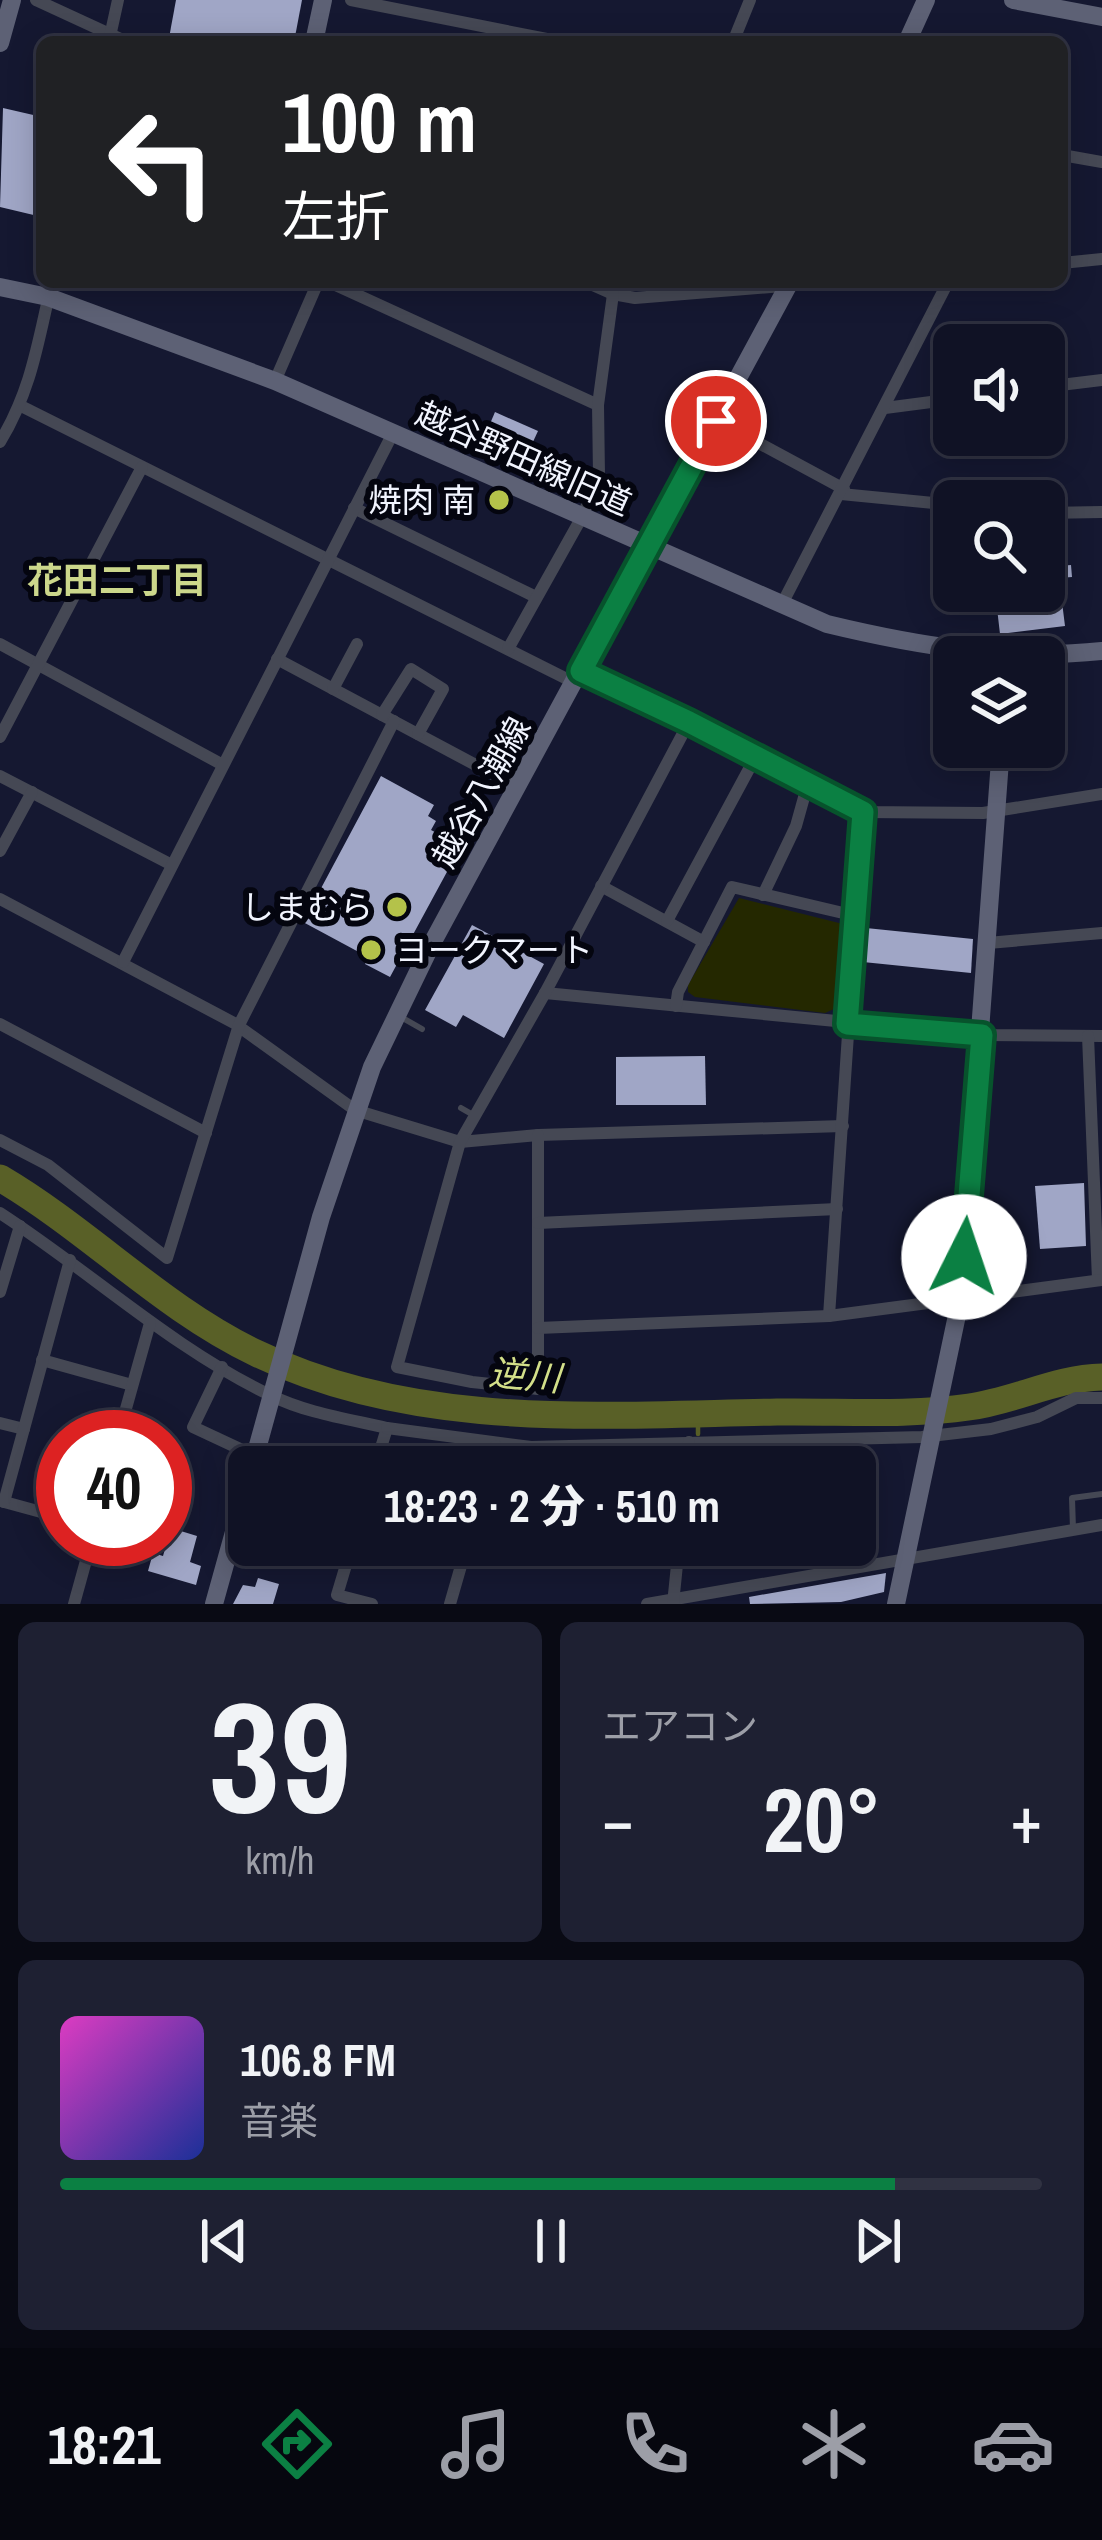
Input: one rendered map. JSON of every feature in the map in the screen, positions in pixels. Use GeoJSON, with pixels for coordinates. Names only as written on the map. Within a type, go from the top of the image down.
{"type":"FeatureCollection","features":[{"type":"Feature","properties":{"kind":"street"},"geometry":{"type":"LineString","coordinates":[[0,43],[13,0]]}},
{"type":"Feature","properties":{"kind":"street"},"geometry":{"type":"LineString","coordinates":[[36,0],[105,36]]}},
{"type":"Feature","properties":{"kind":"street"},"geometry":{"type":"LineString","coordinates":[[109,36],[118,0]]}},
{"type":"Feature","properties":{"kind":"street"},"geometry":{"type":"LineString","coordinates":[[315,36],[323,0]]}},
{"type":"Feature","properties":{"kind":"street"},"geometry":{"type":"LineString","coordinates":[[351,0],[532,36]]}},
{"type":"Feature","properties":{"kind":"street"},"geometry":{"type":"LineString","coordinates":[[736,36],[750,0]]}},
{"type":"Feature","properties":{"kind":"street"},"geometry":{"type":"LineString","coordinates":[[910,36],[926,0]]}},
{"type":"Feature","properties":{"kind":"street"},"geometry":{"type":"LineString","coordinates":[[1013,0],[1102,17]]}},
{"type":"Feature","properties":{"kind":"street"},"geometry":{"type":"LineString","coordinates":[[1068,155],[1102,162]]}},
{"type":"Feature","properties":{"kind":"street"},"geometry":{"type":"LineString","coordinates":[[1068,263],[1102,260]]}},
{"type":"Feature","properties":{"kind":"street","name":"越谷野田線旧道"},"geometry":{"type":"LineString","coordinates":[[0,287],[50,290],[275,381],[827,624],[933,645]]}},
{"type":"Feature","properties":{"kind":"street"},"geometry":{"type":"LineString","coordinates":[[275,381],[315,288]]}},
{"type":"Feature","properties":{"kind":"street"},"geometry":{"type":"LineString","coordinates":[[342,288],[598,405]]}},
{"type":"Feature","properties":{"kind":"street"},"geometry":{"type":"LineString","coordinates":[[598,288],[635,298],[745,288]]}},
{"type":"Feature","properties":{"kind":"street"},"geometry":{"type":"LineString","coordinates":[[635,298],[639,288]]}},
{"type":"Feature","properties":{"kind":"street","name":"越谷八潮線"},"geometry":{"type":"LineString","coordinates":[[273,1391],[355,1110],[396,1014],[787,288]]}},
{"type":"Feature","properties":{"kind":"street"},"geometry":{"type":"LineString","coordinates":[[781,606],[945,288]]}},
{"type":"Feature","properties":{"kind":"street"},"geometry":{"type":"LineString","coordinates":[[0,442],[22,406],[50,290]]}},
{"type":"Feature","properties":{"kind":"street"},"geometry":{"type":"LineString","coordinates":[[508,649],[583,515],[599,475],[598,405],[613,295]]}},
{"type":"Feature","properties":{"kind":"street"},"geometry":{"type":"LineString","coordinates":[[1065,384],[1102,380]]}},
{"type":"Feature","properties":{"kind":"street"},"geometry":{"type":"LineString","coordinates":[[885,408],[933,402]]}},
{"type":"Feature","properties":{"kind":"street"},"geometry":{"type":"LineString","coordinates":[[22,406],[508,649],[689,722],[863,812],[997,811],[1102,794]]}},
{"type":"Feature","properties":{"kind":"street"},"geometry":{"type":"LineString","coordinates":[[716,421],[842,492],[933,503]]}},
{"type":"Feature","properties":{"kind":"street"},"geometry":{"type":"LineString","coordinates":[[122,962],[393,433]]}},
{"type":"Feature","properties":{"kind":"street"},"geometry":{"type":"LineString","coordinates":[[0,737],[142,466]]}},
{"type":"Feature","properties":{"kind":"street"},"geometry":{"type":"LineString","coordinates":[[354,508],[536,597]]}},
{"type":"Feature","properties":{"kind":"street"},"geometry":{"type":"LineString","coordinates":[[1065,513],[1102,512]]}},
{"type":"Feature","properties":{"kind":"street"},"geometry":{"type":"LineString","coordinates":[[0,644],[223,765]]}},
{"type":"Feature","properties":{"kind":"street"},"geometry":{"type":"LineString","coordinates":[[333,688],[357,644]]}},
{"type":"Feature","properties":{"kind":"street","name":"越谷野田線旧道"},"geometry":{"type":"LineString","coordinates":[[1065,653],[1102,651]]}},
{"type":"Feature","properties":{"kind":"street"},"geometry":{"type":"LineString","coordinates":[[277,659],[518,787]]}},
{"type":"Feature","properties":{"kind":"street"},"geometry":{"type":"LineString","coordinates":[[0,1140],[48,1165],[167,1258],[239,1025],[410,669],[443,689],[418,734]]}},
{"type":"Feature","properties":{"kind":"street"},"geometry":{"type":"LineString","coordinates":[[538,1135],[538,1389],[397,1367],[460,1142],[689,722]]}},
{"type":"Feature","properties":{"kind":"street"},"geometry":{"type":"LineString","coordinates":[[667,921],[756,756]]}},
{"type":"Feature","properties":{"kind":"street"},"geometry":{"type":"LineString","coordinates":[[896,1604],[960,1301],[1000,768]]}},
{"type":"Feature","properties":{"kind":"street"},"geometry":{"type":"LineString","coordinates":[[0,776],[172,865]]}},
{"type":"Feature","properties":{"kind":"street"},"geometry":{"type":"LineString","coordinates":[[763,895],[796,826],[808,784]]}},
{"type":"Feature","properties":{"kind":"street"},"geometry":{"type":"LineString","coordinates":[[0,851],[32,792]]}},
{"type":"Feature","properties":{"kind":"street"},"geometry":{"type":"LineString","coordinates":[[830,1316],[863,812]]}},
{"type":"Feature","properties":{"kind":"street"},"geometry":{"type":"LineString","coordinates":[[602,886],[704,941]]}},
{"type":"Feature","properties":{"kind":"street"},"geometry":{"type":"LineString","coordinates":[[676,1006],[678,992],[732,887],[856,916]]}},
{"type":"Feature","properties":{"kind":"street"},"geometry":{"type":"LineString","coordinates":[[0,899],[239,1025],[355,1110],[460,1142],[538,1135],[843,1126]]}},
{"type":"Feature","properties":{"kind":"street"},"geometry":{"type":"LineString","coordinates":[[988,943],[1102,933]]}},
{"type":"Feature","properties":{"kind":"street"},"geometry":{"type":"LineString","coordinates":[[538,1328],[830,1316],[1100,1280],[1095,1036],[982,1035],[545,993]]}},
{"type":"Feature","properties":{"kind":"street"},"geometry":{"type":"LineString","coordinates":[[0,1024],[206,1133]]}},
{"type":"Feature","properties":{"kind":"street"},"geometry":{"type":"LineString","coordinates":[[538,1223],[837,1209]]}},
{"type":"Feature","properties":{"kind":"street"},"geometry":{"type":"LineString","coordinates":[[0,1214],[70,1260],[151,1323],[222,1367],[273,1391],[387,1428],[496,1445],[689,1442],[991,1429],[1037,1418],[1076,1398],[1102,1398]]}},
{"type":"Feature","properties":{"kind":"street"},"geometry":{"type":"LineString","coordinates":[[0,1292],[20,1226]]}},
{"type":"Feature","properties":{"kind":"street"},"geometry":{"type":"LineString","coordinates":[[36,1510],[2,1501],[70,1260]]}},
{"type":"Feature","properties":{"kind":"street"},"geometry":{"type":"LineString","coordinates":[[125,1410],[151,1323]]}},
{"type":"Feature","properties":{"kind":"street"},"geometry":{"type":"LineString","coordinates":[[42,1360],[132,1385]]}},
{"type":"Feature","properties":{"kind":"street"},"geometry":{"type":"LineString","coordinates":[[222,1367],[193,1427],[228,1447]]}},
{"type":"Feature","properties":{"kind":"street"},"geometry":{"type":"LineString","coordinates":[[258,1446],[273,1391]]}},
{"type":"Feature","properties":{"kind":"street"},"geometry":{"type":"LineString","coordinates":[[0,1423],[23,1429]]}},
{"type":"Feature","properties":{"kind":"street"},"geometry":{"type":"LineString","coordinates":[[381,1446],[387,1428]]}},
{"type":"Feature","properties":{"kind":"street"},"geometry":{"type":"LineString","coordinates":[[689,1442],[689,1446]]}},
{"type":"Feature","properties":{"kind":"street"},"geometry":{"type":"LineString","coordinates":[[647,1604],[674,1603],[1102,1525]]}},
{"type":"Feature","properties":{"kind":"street"},"geometry":{"type":"LineString","coordinates":[[214,1604],[228,1554]]}},
{"type":"Feature","properties":{"kind":"street"},"geometry":{"type":"LineString","coordinates":[[74,1604],[85,1566]]}},
{"type":"Feature","properties":{"kind":"street"},"geometry":{"type":"LineString","coordinates":[[346,1566],[337,1595],[372,1604]]}},
{"type":"Feature","properties":{"kind":"street"},"geometry":{"type":"LineString","coordinates":[[450,1604],[461,1566]]}},
{"type":"Feature","properties":{"kind":"street"},"geometry":{"type":"LineString","coordinates":[[674,1603],[677,1566]]}},
{"type":"Feature","properties":{"kind":"lane"},"geometry":{"type":"LineString","coordinates":[[396,1014],[422,1029]]}},
{"type":"Feature","properties":{"kind":"lane"},"geometry":{"type":"LineString","coordinates":[[461,1108],[475,1116]]}},
{"type":"Feature","properties":{"kind":"lane"},"geometry":{"type":"LineString","coordinates":[[1073,1529],[1072,1498],[1102,1494]]}},
{"type":"Feature","properties":{"kind":"green space"},"geometry":{"type":"Polygon","coordinates":[[[739,898],[847,925],[843,1005],[825,1013],[695,997],[688,992],[739,898]]]}},
{"type":"Feature","properties":{"kind":"building"},"geometry":{"type":"Polygon","coordinates":[[[176,0],[302,0],[295,36],[169,36],[176,0]]]}},
{"type":"Feature","properties":{"kind":"building"},"geometry":{"type":"Polygon","coordinates":[[[3,108],[36,116],[36,216],[0,207],[3,108]]]}},
{"type":"Feature","properties":{"kind":"building"},"geometry":{"type":"Polygon","coordinates":[[[495,412],[538,431],[520,470],[478,452],[495,412]]]}},
{"type":"Feature","properties":{"kind":"building"},"geometry":{"type":"Polygon","coordinates":[[[997,612],[1063,612],[1065,626],[1000,634],[997,612]]]}},
{"type":"Feature","properties":{"kind":"building"},"geometry":{"type":"Polygon","coordinates":[[[381,776],[434,805],[428,816],[436,821],[431,830],[461,846],[390,977],[365,964],[368,957],[303,922],[381,776]]]}},
{"type":"Feature","properties":{"kind":"building"},"geometry":{"type":"Polygon","coordinates":[[[472,925],[544,964],[504,1038],[463,1015],[456,1027],[425,1010],[472,925]]]}},
{"type":"Feature","properties":{"kind":"building"},"geometry":{"type":"Polygon","coordinates":[[[866,928],[973,939],[971,973],[863,962],[866,928]]]}},
{"type":"Feature","properties":{"kind":"building"},"geometry":{"type":"Polygon","coordinates":[[[705,1056],[706,1105],[616,1105],[616,1057],[705,1056]]]}},
{"type":"Feature","properties":{"kind":"building"},"geometry":{"type":"Polygon","coordinates":[[[1084,1183],[1086,1246],[1040,1249],[1035,1186],[1084,1183]]]}},
{"type":"Feature","properties":{"kind":"building"},"geometry":{"type":"Polygon","coordinates":[[[149,1566],[201,1566],[196,1585],[148,1571],[149,1566]]]}},
{"type":"Feature","properties":{"kind":"building"},"geometry":{"type":"Polygon","coordinates":[[[886,1573],[884,1592],[841,1602],[750,1604],[749,1597],[886,1573]]]}},
{"type":"Feature","properties":{"kind":"building"},"geometry":{"type":"Polygon","coordinates":[[[258,1578],[279,1584],[273,1604],[233,1604],[243,1585],[255,1587],[258,1578]]]}},
{"type":"Feature","properties":{"kind":"waterway","name":"逆川"},"geometry":{"type":"LineString","coordinates":[[0,1178],[222,1335],[318,1378],[381,1396],[512,1413],[898,1412],[969,1407],[1102,1377]]}},
{"type":"Feature","properties":{"kind":"waterway"},"geometry":{"type":"LineString","coordinates":[[698,1413],[698,1434]]}},
{"type":"Feature","properties":{"kind":"place","name":"焼肉 南"},"geometry":{"type":"Point","coordinates":[499,500]}},
{"type":"Feature","properties":{"kind":"place","name":"しまむら"},"geometry":{"type":"Point","coordinates":[397,907]}},
{"type":"Feature","properties":{"kind":"place","name":"ヨークマート"},"geometry":{"type":"Point","coordinates":[371,950]}},
{"type":"Feature","properties":{"kind":"district","name":"花田二丁目"},"geometry":{"type":"Point","coordinates":[117,580]}},
{"type":"Feature","properties":{"kind":"route"},"geometry":{"type":"LineString","coordinates":[[716,421],[581,671],[863,812],[847,1024],[982,1035],[964,1257]]}}]}
